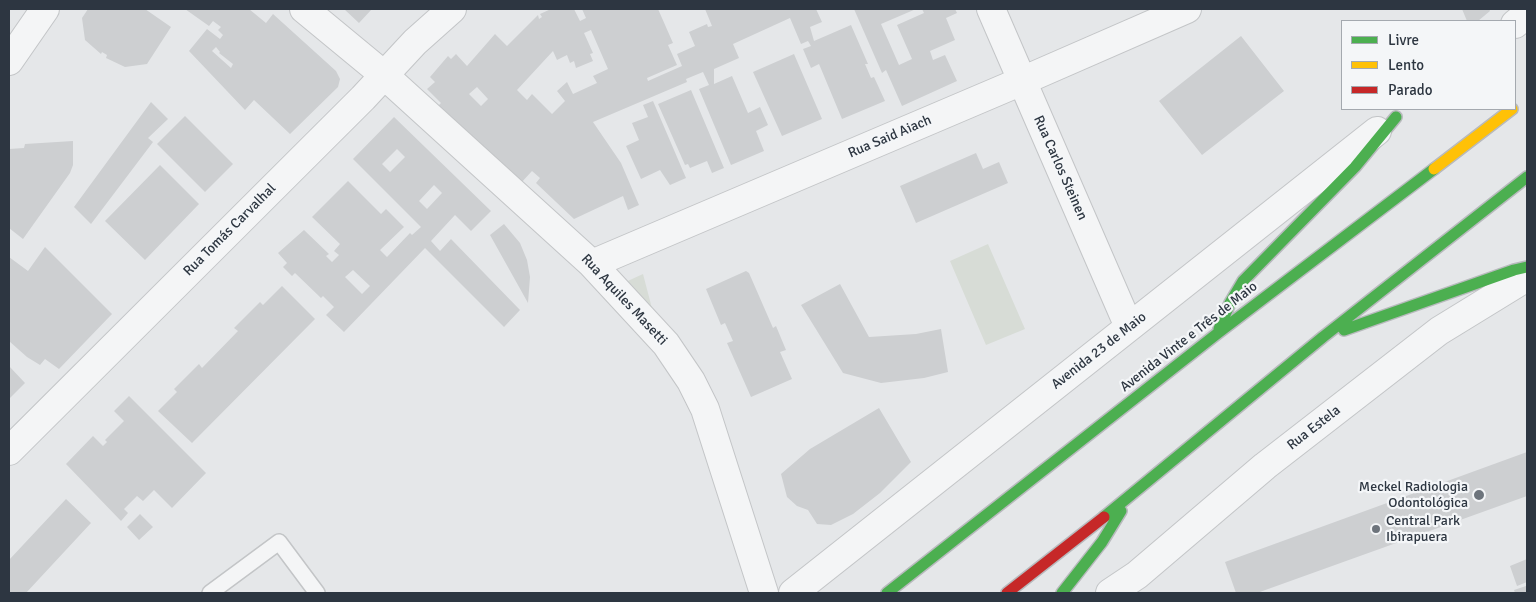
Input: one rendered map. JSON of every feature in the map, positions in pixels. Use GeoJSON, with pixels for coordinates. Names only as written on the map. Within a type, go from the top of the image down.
{"type":"FeatureCollection","features":[{"type":"Feature","properties":{"kind":"highway","name":"Avenida Vinte e Três de Maio"},"geometry":{"type":"LineString","coordinates":[[887,593],[1218,333],[1511,110]]}},
{"type":"Feature","properties":{"kind":"highway"},"geometry":{"type":"LineString","coordinates":[[1218,333],[1230,303],[1243,281],[1356,167],[1401,113]]}},
{"type":"Feature","properties":{"kind":"highway"},"geometry":{"type":"LineString","coordinates":[[1007,593],[1130,496],[1323,337],[1527,177]]}},
{"type":"Feature","properties":{"kind":"highway"},"geometry":{"type":"LineString","coordinates":[[1323,337],[1527,267]]}},
{"type":"Feature","properties":{"kind":"highway"},"geometry":{"type":"LineString","coordinates":[[1062,593],[1102,542],[1130,496]]}},
{"type":"Feature","properties":{"kind":"street"},"geometry":{"type":"LineString","coordinates":[[9,61],[45,9]]}},
{"type":"Feature","properties":{"kind":"street","name":"Rua Aquiles Masetti"},"geometry":{"type":"LineString","coordinates":[[304,9],[384,75],[592,264],[666,344],[691,381],[705,409],[764,593]]}},
{"type":"Feature","properties":{"kind":"street","name":"Rua Tomás Carvalhal"},"geometry":{"type":"LineString","coordinates":[[9,451],[415,42],[452,9]]}},
{"type":"Feature","properties":{"kind":"street","name":"Rua Carlos Steinen"},"geometry":{"type":"LineString","coordinates":[[991,9],[1130,327]]}},
{"type":"Feature","properties":{"kind":"street","name":"Rua Said Aiach"},"geometry":{"type":"LineString","coordinates":[[592,264],[1187,9]]}},
{"type":"Feature","properties":{"kind":"street"},"geometry":{"type":"LineString","coordinates":[[1516,23],[1527,14]]}},
{"type":"Feature","properties":{"kind":"street","name":"Avenida 23 de Maio"},"geometry":{"type":"LineString","coordinates":[[793,593],[1401,113]]}},
{"type":"Feature","properties":{"kind":"street","name":"Rua Estela"},"geometry":{"type":"LineString","coordinates":[[1110,593],[1140,584],[1265,466],[1439,331],[1527,277]]}},
{"type":"Feature","properties":{"kind":"lane"},"geometry":{"type":"LineString","coordinates":[[210,593],[279,542],[317,593]]}},
{"type":"Feature","properties":{"kind":"shaded area"},"geometry":{"type":"Polygon","coordinates":[[[988,244],[1025,329],[986,345],[950,261],[988,244]]]}},
{"type":"Feature","properties":{"kind":"shaded area"},"geometry":{"type":"Polygon","coordinates":[[[643,274],[654,316],[619,285],[643,274]]]}},
{"type":"Feature","properties":{"kind":"building"},"geometry":{"type":"Polygon","coordinates":[[[88,9],[145,9],[171,27],[147,64],[125,67],[106,58],[107,55],[102,52],[101,54],[85,40],[82,18],[88,9]]]}},
{"type":"Feature","properties":{"kind":"building"},"geometry":{"type":"Polygon","coordinates":[[[185,9],[249,9],[266,23],[273,14],[336,71],[340,79],[338,87],[290,134],[254,100],[245,110],[189,51],[207,29],[220,39],[223,35],[218,30],[221,27],[213,21],[209,26],[185,9]],[[216,47],[212,51],[231,68],[233,64],[216,47]]]}},
{"type":"Feature","properties":{"kind":"building"},"geometry":{"type":"Polygon","coordinates":[[[344,9],[372,9],[359,23],[344,9]]]}},
{"type":"Feature","properties":{"kind":"building"},"geometry":{"type":"Polygon","coordinates":[[[551,9],[574,9],[580,21],[586,18],[582,9],[658,9],[673,43],[668,45],[677,65],[647,78],[648,81],[682,66],[677,54],[695,46],[689,32],[707,24],[708,27],[712,26],[705,9],[816,9],[822,22],[810,27],[814,41],[851,25],[868,64],[865,64],[871,78],[874,77],[885,101],[842,119],[819,64],[811,68],[803,49],[811,46],[808,41],[801,44],[790,18],[733,44],[739,58],[714,69],[714,84],[732,76],[748,113],[760,107],[768,125],[756,131],[764,151],[731,165],[699,89],[709,85],[703,72],[686,79],[687,82],[593,122],[621,163],[639,205],[628,210],[623,196],[574,219],[536,183],[540,178],[532,171],[520,184],[438,106],[441,103],[427,89],[435,82],[430,77],[448,56],[451,59],[456,54],[467,66],[495,34],[507,46],[538,15],[539,19],[542,17],[540,14],[551,9]],[[591,30],[584,33],[593,53],[590,54],[593,61],[576,68],[574,61],[570,63],[567,55],[557,60],[553,51],[517,90],[527,100],[532,94],[552,114],[565,101],[557,91],[567,82],[573,94],[597,83],[593,76],[608,69],[591,30]],[[477,87],[469,94],[481,106],[488,99],[477,87]]]}},
{"type":"Feature","properties":{"kind":"building"},"geometry":{"type":"Polygon","coordinates":[[[854,9],[916,9],[881,24],[899,65],[912,59],[897,25],[924,13],[922,9],[955,9],[957,13],[946,18],[955,40],[930,51],[933,60],[945,55],[957,81],[902,106],[886,70],[882,73],[854,9]]]}},
{"type":"Feature","properties":{"kind":"building"},"geometry":{"type":"Polygon","coordinates":[[[1462,9],[1489,9],[1490,11],[1479,20],[1467,20],[1462,9]]]}},
{"type":"Feature","properties":{"kind":"building"},"geometry":{"type":"Polygon","coordinates":[[[1241,36],[1284,91],[1202,155],[1159,101],[1241,36]]]}},
{"type":"Feature","properties":{"kind":"building"},"geometry":{"type":"Polygon","coordinates":[[[794,54],[822,119],[782,136],[753,72],[794,54]]]}},
{"type":"Feature","properties":{"kind":"building"},"geometry":{"type":"Polygon","coordinates":[[[691,90],[724,168],[712,173],[707,161],[690,168],[688,164],[685,165],[658,104],[691,90]]]}},
{"type":"Feature","properties":{"kind":"building"},"geometry":{"type":"Polygon","coordinates":[[[653,101],[686,178],[670,185],[660,170],[641,179],[626,146],[639,140],[632,123],[648,117],[643,105],[653,101]]]}},
{"type":"Feature","properties":{"kind":"building"},"geometry":{"type":"Polygon","coordinates":[[[151,102],[168,119],[148,138],[153,142],[91,224],[74,207],[151,102]]]}},
{"type":"Feature","properties":{"kind":"building"},"geometry":{"type":"Polygon","coordinates":[[[185,116],[233,164],[205,192],[157,144],[185,116]]]}},
{"type":"Feature","properties":{"kind":"building"},"geometry":{"type":"Polygon","coordinates":[[[394,117],[491,211],[471,231],[455,215],[431,241],[440,251],[451,239],[520,310],[504,327],[425,248],[344,332],[326,315],[334,307],[323,296],[321,298],[295,273],[292,276],[283,267],[287,263],[278,253],[304,230],[329,254],[326,256],[332,262],[339,255],[334,251],[340,244],[312,217],[348,181],[381,214],[386,209],[404,227],[380,250],[387,257],[410,233],[412,235],[421,227],[353,159],[394,117]],[[397,149],[382,164],[390,172],[405,157],[397,149]],[[434,185],[419,201],[427,209],[442,193],[434,185]],[[353,270],[345,277],[362,294],[370,286],[353,270]]]}},
{"type":"Feature","properties":{"kind":"building"},"geometry":{"type":"Polygon","coordinates":[[[73,141],[73,165],[70,173],[23,239],[9,228],[9,149],[24,148],[25,144],[73,141]]]}},
{"type":"Feature","properties":{"kind":"building"},"geometry":{"type":"Polygon","coordinates":[[[976,153],[983,169],[999,162],[1008,183],[916,223],[900,186],[976,153]]]}},
{"type":"Feature","properties":{"kind":"building"},"geometry":{"type":"Polygon","coordinates":[[[160,165],[199,204],[145,260],[105,221],[160,165]]]}},
{"type":"Feature","properties":{"kind":"building"},"geometry":{"type":"Polygon","coordinates":[[[504,224],[520,243],[527,260],[530,277],[528,303],[490,235],[504,224]]]}},
{"type":"Feature","properties":{"kind":"building"},"geometry":{"type":"Polygon","coordinates":[[[45,247],[112,314],[59,369],[45,359],[40,365],[27,357],[9,341],[9,257],[28,271],[45,247]]]}},
{"type":"Feature","properties":{"kind":"building"},"geometry":{"type":"Polygon","coordinates":[[[746,271],[749,273],[773,328],[776,326],[786,350],[780,352],[792,379],[751,397],[727,343],[733,341],[725,323],[721,325],[706,289],[746,271]]]}},
{"type":"Feature","properties":{"kind":"building"},"geometry":{"type":"Polygon","coordinates":[[[840,284],[869,337],[916,334],[941,329],[948,372],[924,378],[881,383],[843,373],[801,305],[840,284]]]}},
{"type":"Feature","properties":{"kind":"building"},"geometry":{"type":"Polygon","coordinates":[[[282,286],[315,319],[192,443],[158,411],[177,392],[174,389],[199,364],[202,368],[238,331],[234,328],[260,302],[263,305],[282,286]]]}},
{"type":"Feature","properties":{"kind":"building"},"geometry":{"type":"Polygon","coordinates":[[[9,366],[25,383],[9,399],[9,366]]]}},
{"type":"Feature","properties":{"kind":"building"},"geometry":{"type":"Polygon","coordinates":[[[129,396],[206,473],[172,508],[154,490],[143,501],[137,496],[124,509],[128,513],[121,521],[66,464],[93,436],[103,446],[107,442],[105,440],[124,421],[114,411],[129,396]]]}},
{"type":"Feature","properties":{"kind":"building"},"geometry":{"type":"Polygon","coordinates":[[[879,408],[911,462],[880,493],[853,514],[831,525],[817,524],[808,510],[797,506],[787,497],[781,474],[810,449],[879,408]]]}},
{"type":"Feature","properties":{"kind":"building","name":"Central Park Ibirapuera"},"geometry":{"type":"Polygon","coordinates":[[[1527,452],[1527,496],[1257,593],[1236,593],[1225,562],[1527,452]]]}},
{"type":"Feature","properties":{"kind":"building"},"geometry":{"type":"Polygon","coordinates":[[[66,499],[91,523],[26,593],[9,593],[9,560],[66,499]]]}},
{"type":"Feature","properties":{"kind":"building"},"geometry":{"type":"Polygon","coordinates":[[[140,514],[153,527],[139,540],[127,527],[140,514]]]}},
{"type":"Feature","properties":{"kind":"building"},"geometry":{"type":"Polygon","coordinates":[[[1527,559],[1527,582],[1517,586],[1510,566],[1527,559]]]}},
{"type":"Feature","properties":{"kind":"building"},"geometry":{"type":"Polygon","coordinates":[[[1526,586],[1527,593],[1515,593],[1514,590],[1526,586]]]}},
{"type":"Feature","properties":{"kind":"traffic: fast"},"geometry":{"type":"LineString","coordinates":[[1219,329],[1230,303],[1243,281],[1355,167],[1396,117]]}},
{"type":"Feature","properties":{"kind":"traffic: fast"},"geometry":{"type":"LineString","coordinates":[[887,593],[1218,333],[1434,169]]}},
{"type":"Feature","properties":{"kind":"traffic: fast"},"geometry":{"type":"LineString","coordinates":[[1104,517],[1323,337],[1527,177]]}},
{"type":"Feature","properties":{"kind":"traffic: fast"},"geometry":{"type":"LineString","coordinates":[[1344,330],[1527,267]]}},
{"type":"Feature","properties":{"kind":"traffic: fast"},"geometry":{"type":"LineString","coordinates":[[1062,593],[1102,542],[1121,511]]}},
{"type":"Feature","properties":{"kind":"traffic: slow"},"geometry":{"type":"LineString","coordinates":[[1434,169],[1511,110]]}},
{"type":"Feature","properties":{"kind":"traffic: jam"},"geometry":{"type":"LineString","coordinates":[[1007,593],[1104,517]]}},
{"type":"Feature","properties":{"kind":"place","name":"Meckel Radiologia Odontológica"},"geometry":{"type":"Point","coordinates":[1479,495]}},
{"type":"Feature","properties":{"kind":"place","name":"Central Park Ibirapuera"},"geometry":{"type":"Point","coordinates":[1376,529]}}]}
